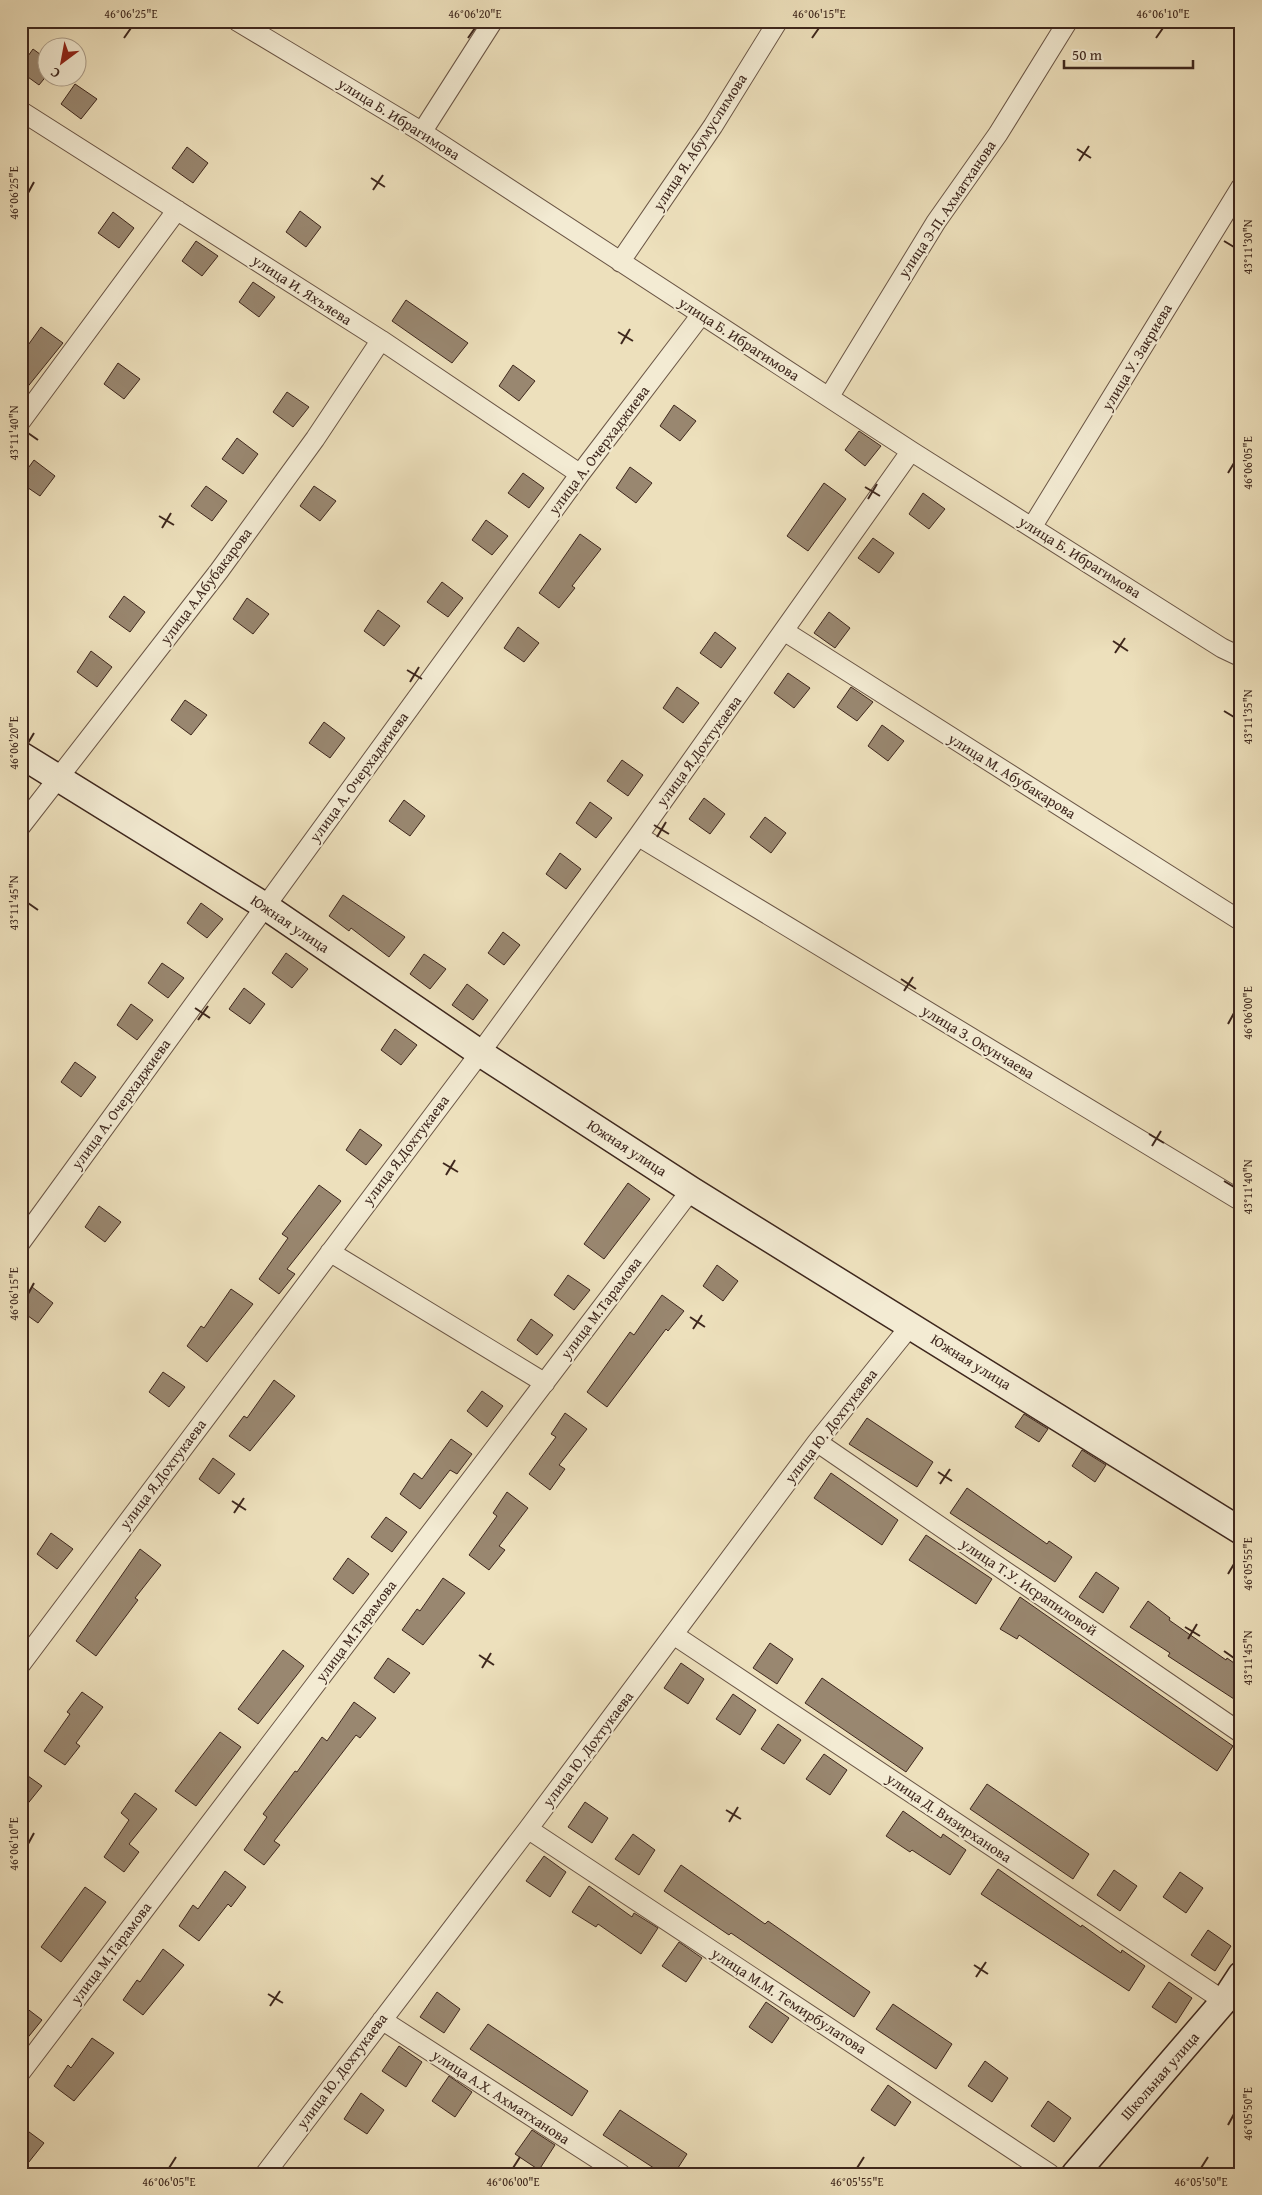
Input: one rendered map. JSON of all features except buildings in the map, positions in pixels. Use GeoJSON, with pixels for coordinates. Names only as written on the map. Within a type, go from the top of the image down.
{"type":"FeatureCollection","features":[{"type":"Feature","properties":{"kind":"main road","name":"Южная улица"},"geometry":{"type":"LineString","coordinates":[[21,755],[265,906],[480,1053],[691,1190],[1241,1531]]}},
{"type":"Feature","properties":{"kind":"main road","name":"Школьная улица"},"geometry":{"type":"LineString","coordinates":[[1075,2174],[1224,2001],[1241,1975]]}},
{"type":"Feature","properties":{"kind":"street","name":"улица Б. Ибрагимова"},"geometry":{"type":"LineString","coordinates":[[237,21],[422,132],[911,451],[1222,648],[1241,657]]}},
{"type":"Feature","properties":{"kind":"street"},"geometry":{"type":"LineString","coordinates":[[422,132],[493,21]]}},
{"type":"Feature","properties":{"kind":"street","name":"улица Я. Абумуслимова"},"geometry":{"type":"LineString","coordinates":[[620,262],[713,126],[778,21]]}},
{"type":"Feature","properties":{"kind":"street","name":"улица Э-П. Ахматханова"},"geometry":{"type":"LineString","coordinates":[[829,397],[936,222],[998,134],[1068,21]]}},
{"type":"Feature","properties":{"kind":"street","name":"улица И. Яхъяева"},"geometry":{"type":"LineString","coordinates":[[21,111],[381,340],[580,474]]}},
{"type":"Feature","properties":{"kind":"street","name":"улица У. Закриева"},"geometry":{"type":"LineString","coordinates":[[1032,527],[1241,187]]}},
{"type":"Feature","properties":{"kind":"street"},"geometry":{"type":"LineString","coordinates":[[21,421],[177,210]]}},
{"type":"Feature","properties":{"kind":"street","name":"улица А. Очерхаджиева"},"geometry":{"type":"LineString","coordinates":[[21,1242],[580,474],[701,315]]}},
{"type":"Feature","properties":{"kind":"street","name":"улица А.Абубакарова"},"geometry":{"type":"LineString","coordinates":[[21,826],[224,563],[315,439],[381,340]]}},
{"type":"Feature","properties":{"kind":"street","name":"улица Я.Дохтукаева"},"geometry":{"type":"LineString","coordinates":[[21,1664],[480,1053],[638,836],[911,451]]}},
{"type":"Feature","properties":{"kind":"street","name":"улица М. Абубакарова"},"geometry":{"type":"LineString","coordinates":[[784,631],[1241,921]]}},
{"type":"Feature","properties":{"kind":"street","name":"улица З. Окунчаева"},"geometry":{"type":"LineString","coordinates":[[638,836],[1241,1200]]}},
{"type":"Feature","properties":{"kind":"street","name":"улица М.Тарамова"},"geometry":{"type":"LineString","coordinates":[[21,2072],[691,1190]]}},
{"type":"Feature","properties":{"kind":"street"},"geometry":{"type":"LineString","coordinates":[[330,1252],[545,1383]]}},
{"type":"Feature","properties":{"kind":"street","name":"улица Ю. Дохтукаева"},"geometry":{"type":"LineString","coordinates":[[265,2174],[528,1829],[817,1442],[911,1325]]}},
{"type":"Feature","properties":{"kind":"street","name":"улица Т.У. Исрапиловой"},"geometry":{"type":"LineString","coordinates":[[817,1442],[1241,1733]]}},
{"type":"Feature","properties":{"kind":"street","name":"улица Д. Визирханова"},"geometry":{"type":"LineString","coordinates":[[674,1635],[1224,2001]]}},
{"type":"Feature","properties":{"kind":"street","name":"улица М.М. Темирбулатова"},"geometry":{"type":"LineString","coordinates":[[528,1829],[1050,2174]]}},
{"type":"Feature","properties":{"kind":"street","name":"улица А.Х. Ахматханова"},"geometry":{"type":"LineString","coordinates":[[382,2020],[621,2174]]}}]}
